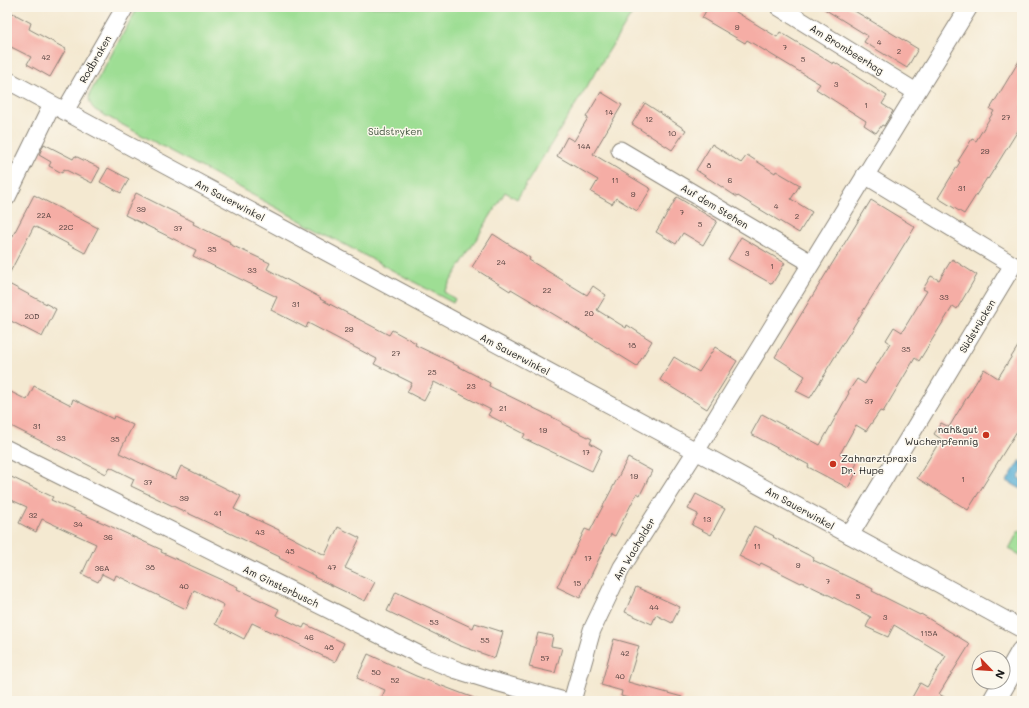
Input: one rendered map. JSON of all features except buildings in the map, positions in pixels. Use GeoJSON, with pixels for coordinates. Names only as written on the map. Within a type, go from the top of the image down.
{"type":"FeatureCollection","features":[{"type":"Feature","properties":{"kind":"street","name":"Rodbraken"},"geometry":{"type":"LineString","coordinates":[[7,197],[58,108],[125,7]]}},
{"type":"Feature","properties":{"kind":"street","name":"Am Brombeerhag"},"geometry":{"type":"LineString","coordinates":[[779,7],[916,92]]}},
{"type":"Feature","properties":{"kind":"street"},"geometry":{"type":"LineString","coordinates":[[696,451],[969,7]]}},
{"type":"Feature","properties":{"kind":"street","name":"Am Sauerwinkel"},"geometry":{"type":"LineString","coordinates":[[7,80],[696,451],[1022,629]]}},
{"type":"Feature","properties":{"kind":"street","name":"Auf dem Stehen"},"geometry":{"type":"LineString","coordinates":[[620,150],[811,263]]}},
{"type":"Feature","properties":{"kind":"street","name":"Südstrücken"},"geometry":{"type":"LineString","coordinates":[[850,535],[1013,265],[865,175]]}},
{"type":"Feature","properties":{"kind":"street","name":"Am Ginsterbusch"},"geometry":{"type":"LineString","coordinates":[[7,449],[424,657],[476,676],[564,701]]}},
{"type":"Feature","properties":{"kind":"street","name":"Am Wacholder"},"geometry":{"type":"LineString","coordinates":[[572,701],[592,630],[622,567],[696,451]]}},
{"type":"Feature","properties":{"kind":"street"},"geometry":{"type":"LineString","coordinates":[[994,701],[1022,652]]}},
{"type":"Feature","properties":{"kind":"green space","name":"Südstryken"},"geometry":{"type":"Polygon","coordinates":[[[138,7],[636,7],[517,199],[505,192],[444,292],[455,299],[453,303],[95,110],[90,102],[90,93],[138,7]]]}},
{"type":"Feature","properties":{"kind":"green space"},"geometry":{"type":"Polygon","coordinates":[[[1019,530],[1022,532],[1022,556],[1009,549],[1019,530]]]}},
{"type":"Feature","properties":{"kind":"water"},"geometry":{"type":"Polygon","coordinates":[[[1020,460],[1022,462],[1022,472],[1018,478],[1022,480],[1021,489],[1007,481],[1020,460]]]}},
{"type":"Feature","properties":{"kind":"place","name":"nah&gut Wucherpfennig"},"geometry":{"type":"Point","coordinates":[986,435]}},
{"type":"Feature","properties":{"kind":"place","name":"Zahnarztpraxis Dr. Hupe"},"geometry":{"type":"Point","coordinates":[833,464]}}]}
